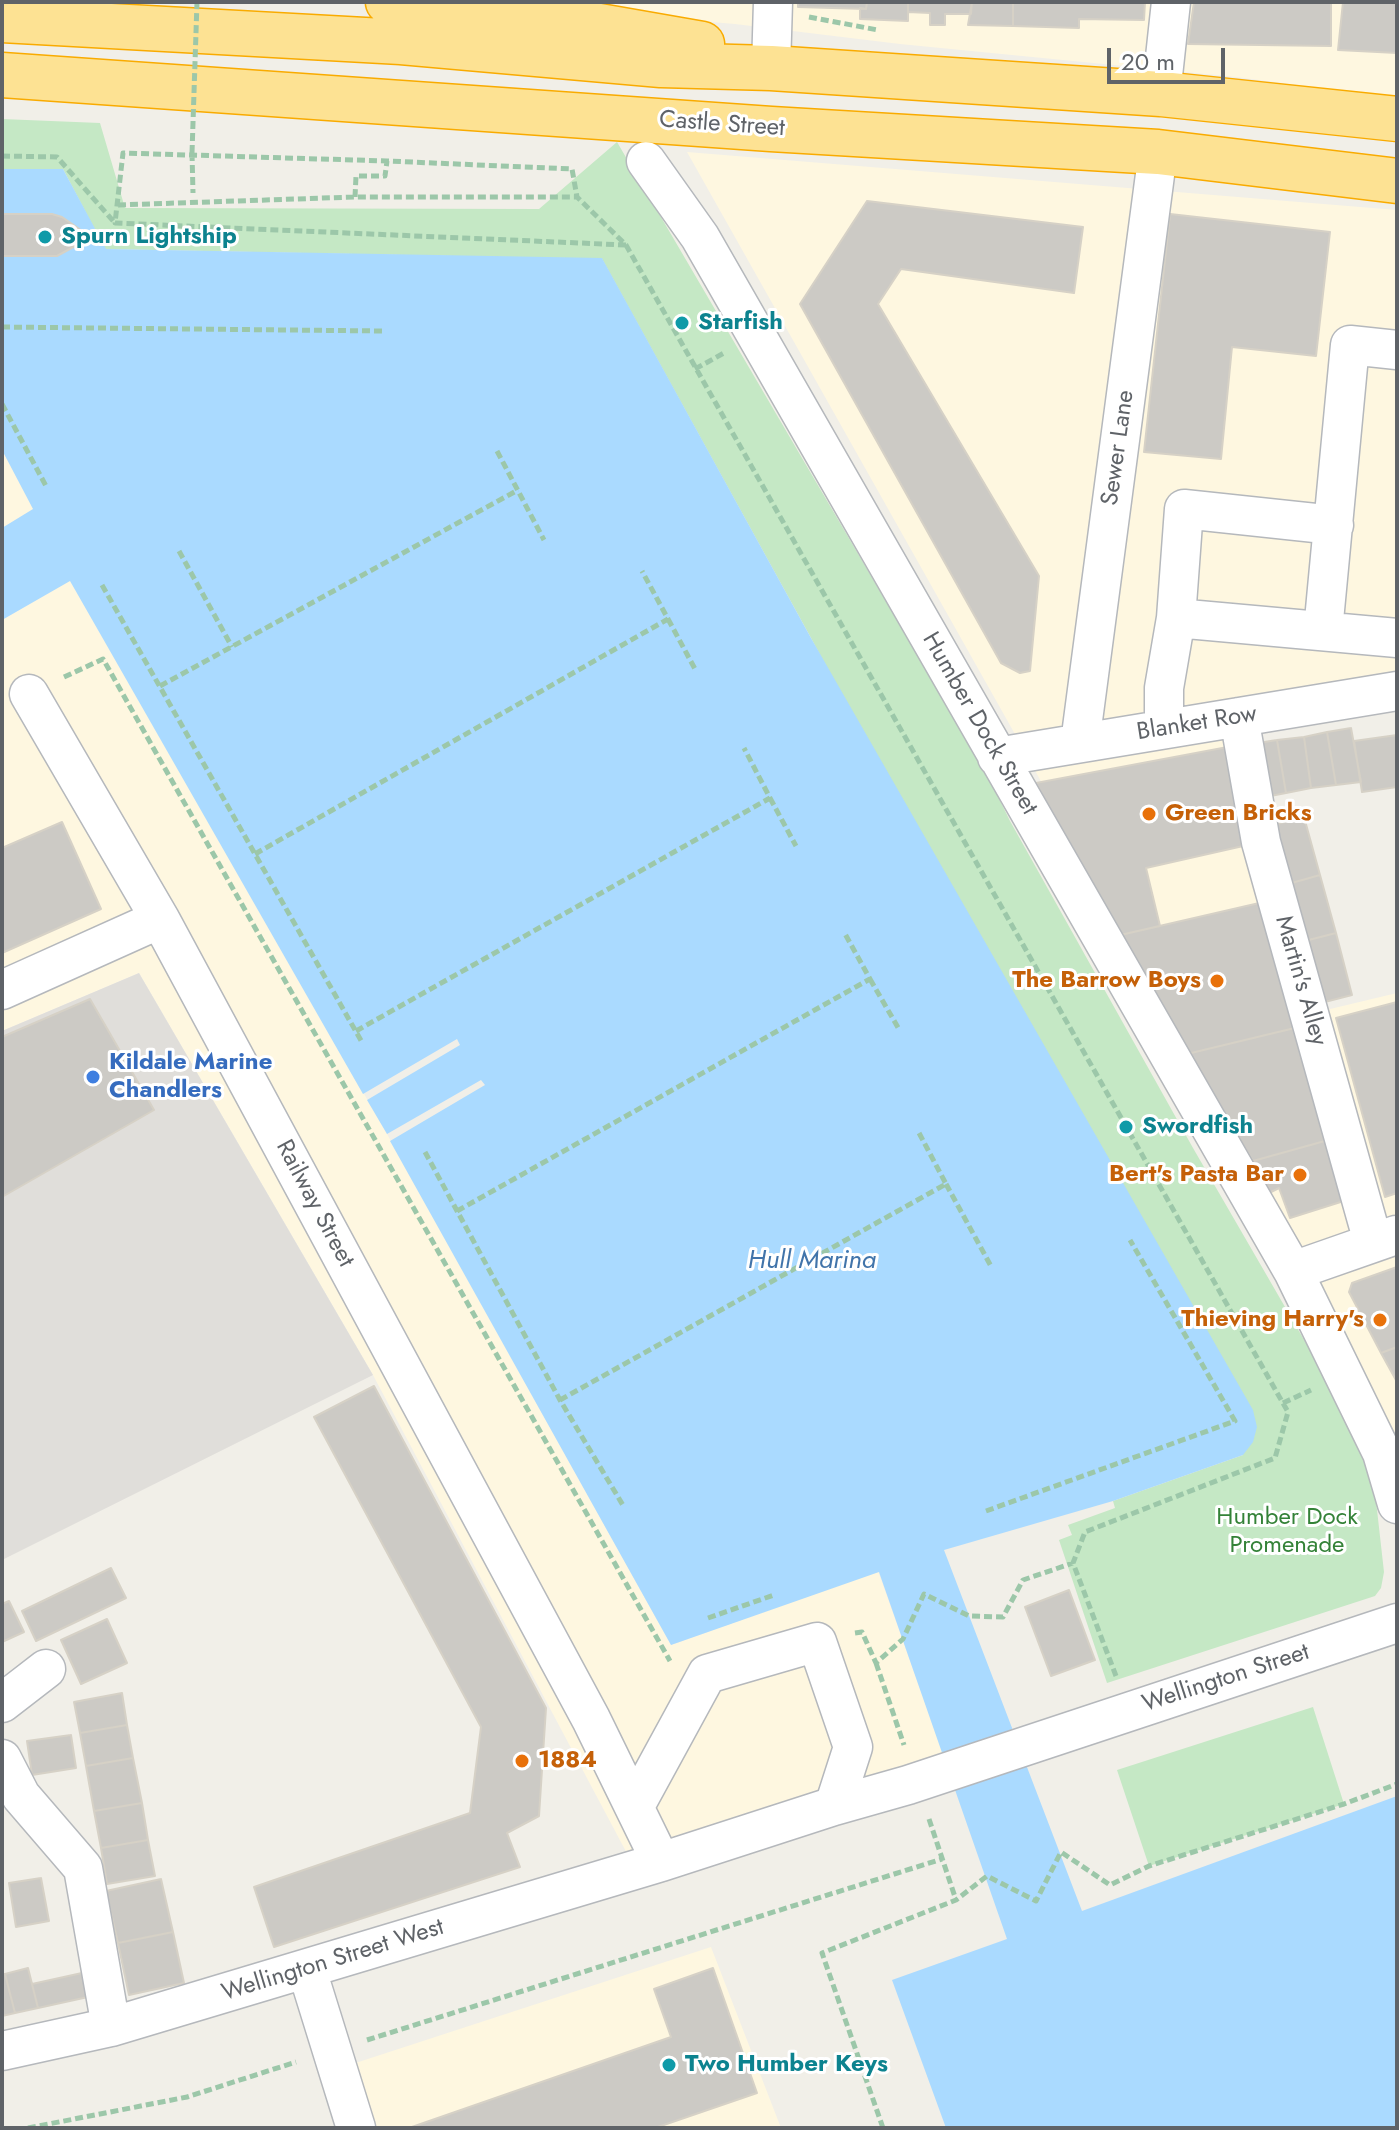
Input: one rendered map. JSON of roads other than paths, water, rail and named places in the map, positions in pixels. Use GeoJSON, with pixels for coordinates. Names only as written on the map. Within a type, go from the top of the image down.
{"type":"FeatureCollection","features":[{"type":"Feature","properties":{"kind":"highway"},"geometry":{"type":"LineString","coordinates":[[388,2],[525,7],[695,42],[771,68]]}},
{"type":"Feature","properties":{"kind":"highway"},"geometry":{"type":"LineString","coordinates":[[2,20],[401,42],[661,65],[771,68],[1161,94],[1397,119]]}},
{"type":"Feature","properties":{"kind":"highway","name":"Castle Street"},"geometry":{"type":"LineString","coordinates":[[2,77],[1158,152],[1397,181]]}},
{"type":"Feature","properties":{"kind":"street"},"geometry":{"type":"LineString","coordinates":[[771,68],[773,2]]}},
{"type":"Feature","properties":{"kind":"street"},"geometry":{"type":"LineString","coordinates":[[1161,94],[1171,2]]}},
{"type":"Feature","properties":{"kind":"street","name":"Sewer Lane"},"geometry":{"type":"LineString","coordinates":[[1080,743],[1158,152]]}},
{"type":"Feature","properties":{"kind":"street","name":"Humber Dock Street"},"geometry":{"type":"LineString","coordinates":[[646,161],[700,237],[1299,1282],[1382,1453],[1397,1504]]}},
{"type":"Feature","properties":{"kind":"street"},"geometry":{"type":"LineString","coordinates":[[1323,631],[1350,345],[1397,350]]}},
{"type":"Feature","properties":{"kind":"street"},"geometry":{"type":"LineString","coordinates":[[1164,729],[1164,688],[1176,618],[1184,509],[1334,525]]}},
{"type":"Feature","properties":{"kind":"street"},"geometry":{"type":"LineString","coordinates":[[1176,618],[1397,638]]}},
{"type":"Feature","properties":{"kind":"street","name":"Blanket Row"},"geometry":{"type":"LineString","coordinates":[[997,757],[1397,691]]}},
{"type":"Feature","properties":{"kind":"street","name":"Railway Street"},"geometry":{"type":"LineString","coordinates":[[29,694],[160,919],[635,1806]]}},
{"type":"Feature","properties":{"kind":"street","name":"Martin's Alley"},"geometry":{"type":"LineString","coordinates":[[1239,717],[1261,842],[1385,1238]]}},
{"type":"Feature","properties":{"kind":"street"},"geometry":{"type":"LineString","coordinates":[[2,990],[160,919]]}},
{"type":"Feature","properties":{"kind":"street"},"geometry":{"type":"LineString","coordinates":[[1299,1282],[1385,1238]]}},
{"type":"Feature","properties":{"kind":"street","name":"Wellington Street"},"geometry":{"type":"LineString","coordinates":[[1048,1738],[1397,1623]]}},
{"type":"Feature","properties":{"kind":"street"},"geometry":{"type":"LineString","coordinates":[[661,1862],[635,1806],[707,1674],[817,1642],[853,1747],[834,1806]]}},
{"type":"Feature","properties":{"kind":"street"},"geometry":{"type":"LineString","coordinates":[[2,1703],[46,1669]]}},
{"type":"Feature","properties":{"kind":"street","name":"Wellington Street West"},"geometry":{"type":"LineString","coordinates":[[2,2051],[111,2027],[307,1970],[661,1862],[1048,1738]]}},
{"type":"Feature","properties":{"kind":"street"},"geometry":{"type":"LineString","coordinates":[[2,1759],[21,1796],[83,1868],[111,2027]]}},
{"type":"Feature","properties":{"kind":"street"},"geometry":{"type":"LineString","coordinates":[[307,1970],[356,2128]]}},
{"type":"Feature","properties":{"kind":"water","name":"Hull Marina"},"geometry":{"type":"Polygon","coordinates":[[[2,169],[63,169],[106,249],[602,258],[811,638],[1253,1410],[1257,1427],[1253,1442],[1243,1455],[1113,1501],[944,1550],[1082,1911],[1397,1796],[1397,2128],[946,2128],[892,1980],[1007,1939],[879,1572],[671,1645],[390,1141],[485,1085],[481,1080],[387,1134],[367,1100],[460,1045],[457,1039],[363,1094],[70,581],[2,620],[2,528],[33,509],[2,450],[2,169]]]}},
{"type":"Feature","properties":{"kind":"place","name":"Spurn Lightship"},"geometry":{"type":"Point","coordinates":[45,237]}},
{"type":"Feature","properties":{"kind":"place","name":"Starfish"},"geometry":{"type":"Point","coordinates":[682,323]}},
{"type":"Feature","properties":{"kind":"place","name":"Green Bricks"},"geometry":{"type":"Point","coordinates":[1149,814]}},
{"type":"Feature","properties":{"kind":"place","name":"The Barrow Boys"},"geometry":{"type":"Point","coordinates":[1217,981]}},
{"type":"Feature","properties":{"kind":"place","name":"Kildale Marine Chandlers"},"geometry":{"type":"Point","coordinates":[93,1077]}},
{"type":"Feature","properties":{"kind":"place","name":"Swordfish"},"geometry":{"type":"Point","coordinates":[1126,1127]}},
{"type":"Feature","properties":{"kind":"place","name":"Bert's Pasta Bar"},"geometry":{"type":"Point","coordinates":[1300,1175]}},
{"type":"Feature","properties":{"kind":"place","name":"Thieving Harry's"},"geometry":{"type":"Point","coordinates":[1380,1320]}},
{"type":"Feature","properties":{"kind":"place","name":"1884"},"geometry":{"type":"Point","coordinates":[522,1761]}},
{"type":"Feature","properties":{"kind":"place","name":"Two Humber Keys"},"geometry":{"type":"Point","coordinates":[669,2065]}},
{"type":"Feature","properties":{"kind":"park label","name":"Humber Dock Promenade"},"geometry":{"type":"Point","coordinates":[1287,1532]}}]}
